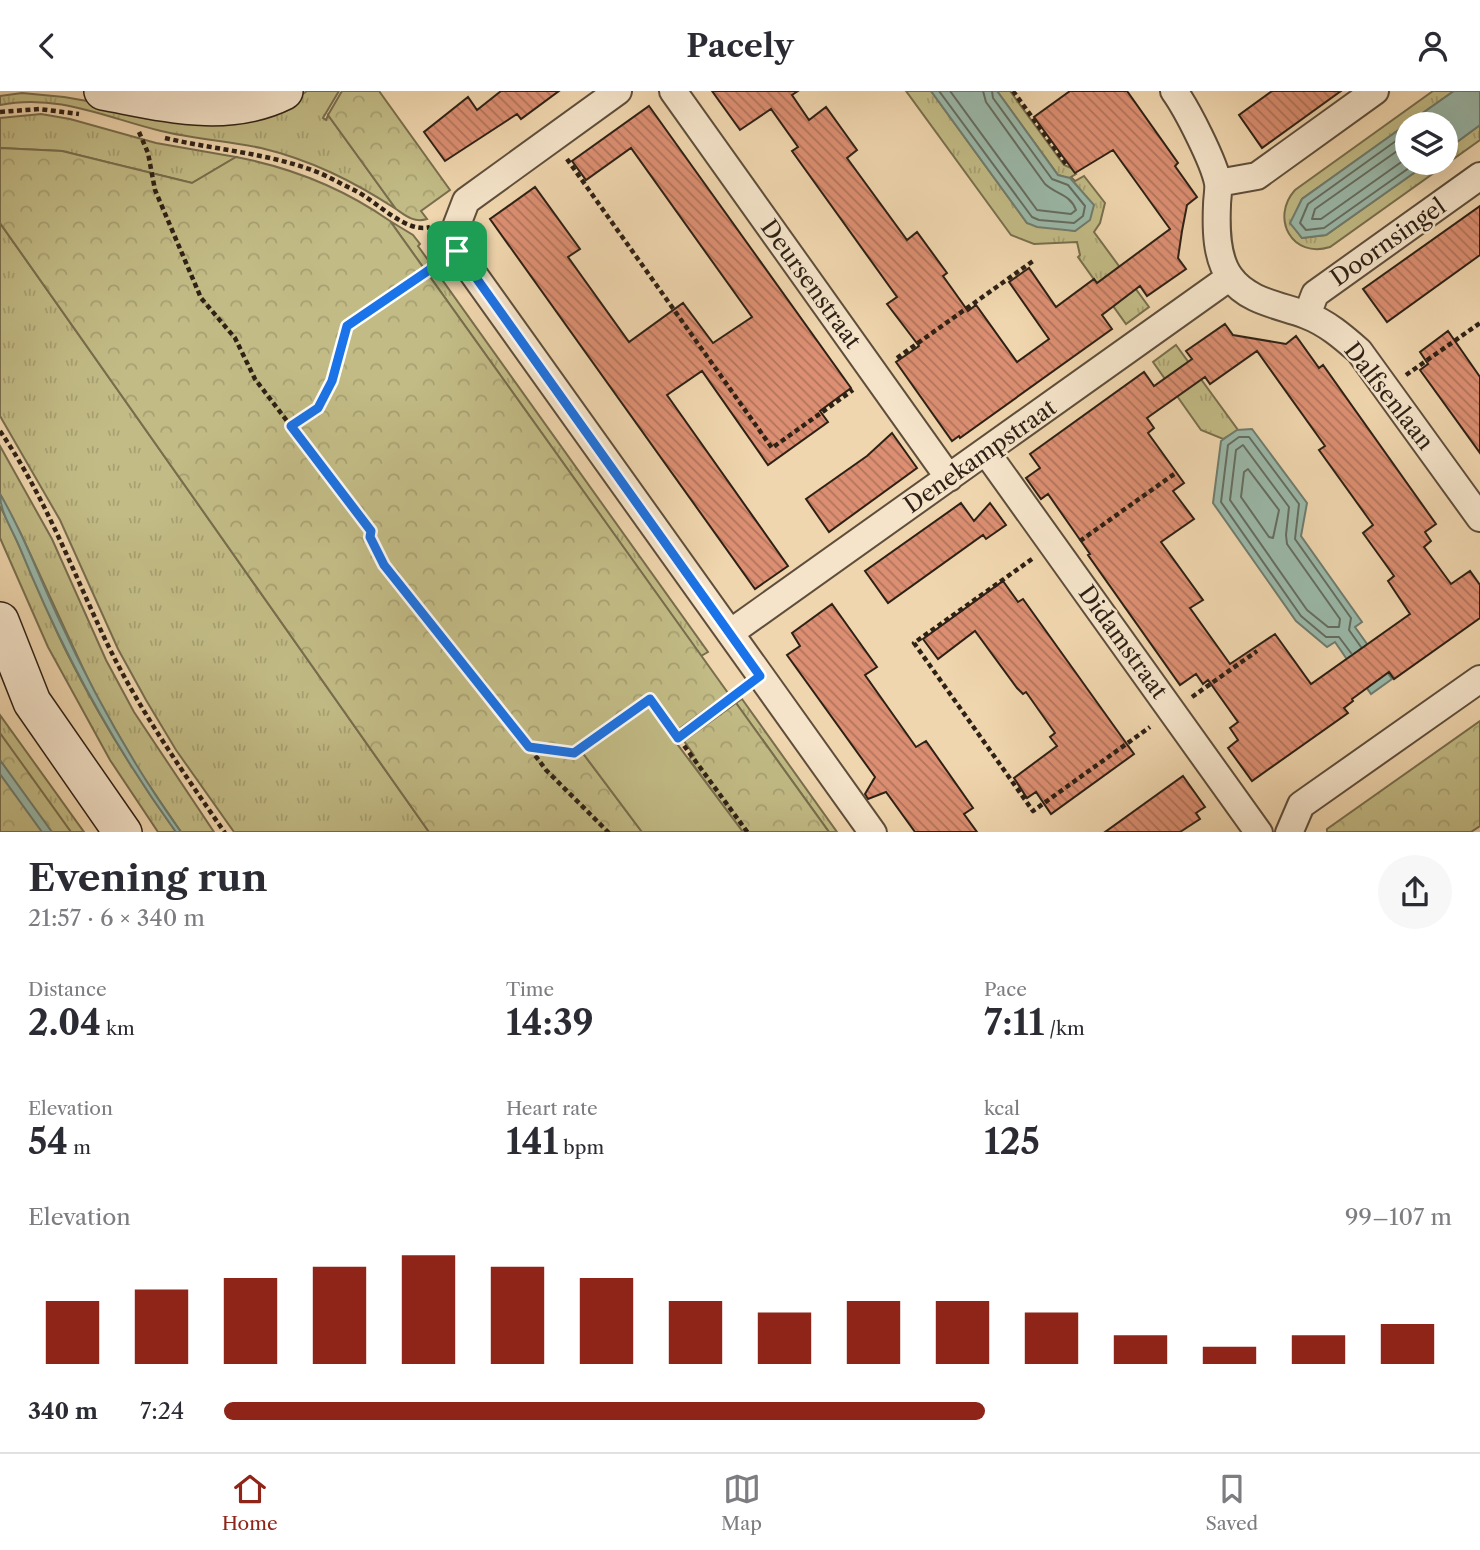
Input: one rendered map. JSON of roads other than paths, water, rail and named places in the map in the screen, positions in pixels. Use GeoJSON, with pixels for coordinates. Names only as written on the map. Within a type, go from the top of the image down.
{"type":"FeatureCollection","features":[{"type":"Feature","properties":{"kind":"main road"},"geometry":{"type":"LineString","coordinates":[[96,104],[173,104],[225,108],[258,102],[284,91]]}},
{"type":"Feature","properties":{"kind":"main road"},"geometry":{"type":"LineString","coordinates":[[0,621],[32,702],[123,832]]}},
{"type":"Feature","properties":{"kind":"main road"},"geometry":{"type":"LineString","coordinates":[[0,678],[32,702]]}},
{"type":"Feature","properties":{"kind":"street"},"geometry":{"type":"LineString","coordinates":[[618,91],[466,201],[456,239],[760,676],[873,832]]}},
{"type":"Feature","properties":{"kind":"street","name":"Deursenstraat"},"geometry":{"type":"LineString","coordinates":[[673,91],[948,478]]}},
{"type":"Feature","properties":{"kind":"street"},"geometry":{"type":"LineString","coordinates":[[1174,91],[1199,135],[1218,183],[1218,247],[1230,277]]}},
{"type":"Feature","properties":{"kind":"street"},"geometry":{"type":"LineString","coordinates":[[1218,183],[1257,176],[1375,91]]}},
{"type":"Feature","properties":{"kind":"street","name":"Doornsingel"},"geometry":{"type":"LineString","coordinates":[[1307,315],[1315,294],[1480,176]]}},
{"type":"Feature","properties":{"kind":"street","name":"Dalfsenlaan"},"geometry":{"type":"LineString","coordinates":[[1230,277],[1247,293],[1281,308],[1307,315],[1339,333],[1359,351],[1480,517]]}},
{"type":"Feature","properties":{"kind":"street","name":"Denekampstraat"},"geometry":{"type":"LineString","coordinates":[[730,633],[1230,277]]}},
{"type":"Feature","properties":{"kind":"street","name":"Didamstraat"},"geometry":{"type":"LineString","coordinates":[[986,452],[1259,832]]}},
{"type":"Feature","properties":{"kind":"street"},"geometry":{"type":"LineString","coordinates":[[1289,832],[1301,805],[1480,679]]}},
{"type":"Feature","properties":{"kind":"water"},"geometry":{"type":"Polygon","coordinates":[[[931,91],[997,91],[1058,175],[1070,178],[1094,205],[1090,220],[1075,231],[1037,227],[1027,223],[931,91]]]}},
{"type":"Feature","properties":{"kind":"water"},"geometry":{"type":"Polygon","coordinates":[[[1454,91],[1480,91],[1480,125],[1458,141],[1458,112],[1424,112],[1454,91]]]}},
{"type":"Feature","properties":{"kind":"water"},"geometry":{"type":"Polygon","coordinates":[[[1395,133],[1395,175],[1411,175],[1326,235],[1302,238],[1290,223],[1302,199],[1395,133]]]}},
{"type":"Feature","properties":{"kind":"water"},"geometry":{"type":"Polygon","coordinates":[[[1252,429],[1307,503],[1301,536],[1362,622],[1355,627],[1392,679],[1371,694],[1335,642],[1327,647],[1296,621],[1213,503],[1221,441],[1237,430],[1252,429]]]}},
{"type":"Feature","properties":{"kind":"water"},"geometry":{"type":"Polygon","coordinates":[[[0,494],[84,671],[129,753],[181,832],[176,832],[130,765],[89,695],[4,515],[0,494]]]}},
{"type":"Feature","properties":{"kind":"water"},"geometry":{"type":"Polygon","coordinates":[[[0,760],[52,832],[42,832],[0,774],[0,760]]]}}]}
